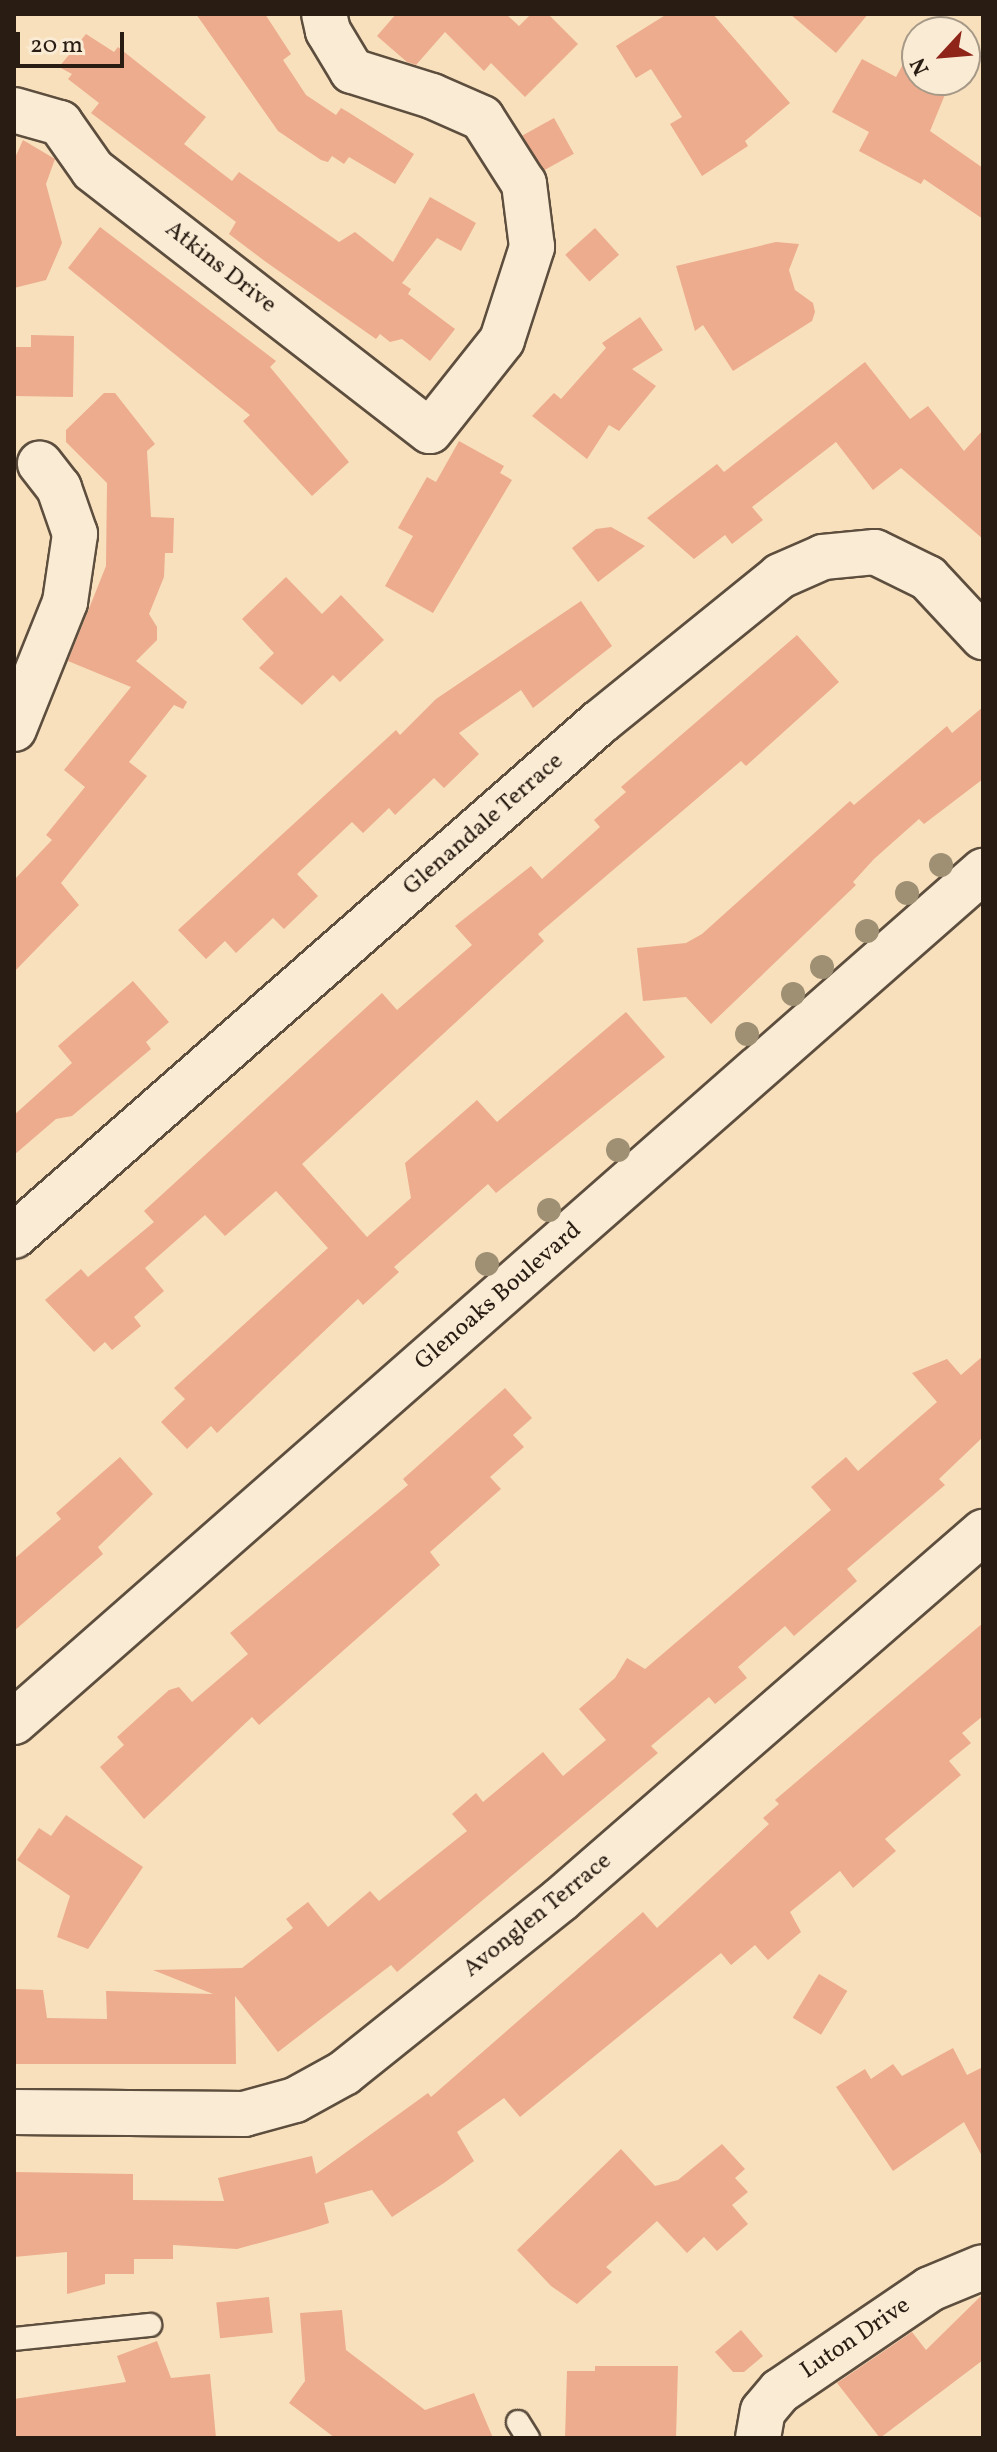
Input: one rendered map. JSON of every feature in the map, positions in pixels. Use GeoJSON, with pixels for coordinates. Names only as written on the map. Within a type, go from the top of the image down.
{"type":"FeatureCollection","features":[{"type":"Feature","properties":{"kind":"street","name":"Atkins Drive"},"geometry":{"type":"LineString","coordinates":[[14,110],[60,123],[93,170],[430,431],[502,340],[532,247],[524,184],[482,118],[432,96],[352,71],[328,31],[324,14]]}},
{"type":"Feature","properties":{"kind":"street"},"geometry":{"type":"LineString","coordinates":[[14,729],[65,602],[75,534],[59,488],[40,464]]}},
{"type":"Feature","properties":{"kind":"street","name":"Glenandale Terrace"},"geometry":{"type":"LineString","coordinates":[[14,1236],[600,722],[780,576],[823,557],[875,552],[928,578],[983,637]]}},
{"type":"Feature","properties":{"kind":"street","name":"Glenoaks Boulevard"},"geometry":{"type":"LineString","coordinates":[[14,1722],[983,871]]}},
{"type":"Feature","properties":{"kind":"street","name":"Avonglen Terrace"},"geometry":{"type":"LineString","coordinates":[[14,2112],[244,2114],[295,2100],[344,2073],[560,1900],[983,1532]]}},
{"type":"Feature","properties":{"kind":"street","name":"Luton Drive"},"geometry":{"type":"LineString","coordinates":[[758,2438],[763,2411],[780,2391],[930,2289],[983,2267]]}},
{"type":"Feature","properties":{"kind":"lane"},"geometry":{"type":"LineString","coordinates":[[14,2339],[150,2325]]}},
{"type":"Feature","properties":{"kind":"building"},"geometry":{"type":"Polygon","coordinates":[[[196,14],[265,14],[291,54],[283,60],[306,95],[336,115],[341,108],[414,154],[395,184],[349,157],[344,164],[332,156],[328,162],[321,160],[278,131],[196,14]]]}},
{"type":"Feature","properties":{"kind":"building"},"geometry":{"type":"Polygon","coordinates":[[[396,14],[506,14],[519,26],[531,14],[548,14],[578,44],[525,97],[491,63],[484,71],[445,32],[416,65],[407,62],[377,36],[396,14]]]}},
{"type":"Feature","properties":{"kind":"building"},"geometry":{"type":"Polygon","coordinates":[[[667,14],[713,14],[790,103],[745,141],[748,146],[702,176],[670,124],[682,117],[651,69],[636,78],[616,46],[667,14]]]}},
{"type":"Feature","properties":{"kind":"building"},"geometry":{"type":"Polygon","coordinates":[[[790,14],[868,14],[836,53],[790,14]]]}},
{"type":"Feature","properties":{"kind":"building"},"geometry":{"type":"Polygon","coordinates":[[[86,34],[114,52],[118,47],[206,117],[184,144],[232,181],[239,172],[339,242],[355,232],[393,262],[430,197],[476,223],[461,251],[437,238],[402,283],[411,289],[408,294],[455,329],[430,361],[402,339],[390,342],[380,334],[376,339],[266,262],[229,234],[236,222],[91,113],[99,103],[68,79],[72,74],[59,67],[86,34]]]}},
{"type":"Feature","properties":{"kind":"building"},"geometry":{"type":"Polygon","coordinates":[[[862,59],[896,77],[901,68],[901,96],[944,96],[930,131],[983,168],[983,219],[924,179],[921,184],[859,151],[869,132],[832,112],[862,59]]]}},
{"type":"Feature","properties":{"kind":"building"},"geometry":{"type":"Polygon","coordinates":[[[554,118],[574,154],[542,171],[523,135],[554,118]]]}},
{"type":"Feature","properties":{"kind":"building"},"geometry":{"type":"Polygon","coordinates":[[[23,140],[55,159],[46,184],[62,243],[46,280],[14,288],[14,160],[23,140]]]}},
{"type":"Feature","properties":{"kind":"building"},"geometry":{"type":"Polygon","coordinates":[[[100,227],[276,361],[270,367],[349,462],[312,496],[243,421],[250,415],[68,268],[100,227]]]}},
{"type":"Feature","properties":{"kind":"building"},"geometry":{"type":"Polygon","coordinates":[[[595,228],[619,255],[589,282],[565,255],[595,228]]]}},
{"type":"Feature","properties":{"kind":"building"},"geometry":{"type":"Polygon","coordinates":[[[776,242],[799,244],[789,270],[795,290],[813,303],[815,312],[812,321],[733,371],[703,325],[695,331],[676,266],[776,242]]]}},
{"type":"Feature","properties":{"kind":"building"},"geometry":{"type":"Polygon","coordinates":[[[640,317],[663,350],[632,369],[656,386],[619,431],[609,425],[587,459],[532,416],[554,393],[561,399],[606,348],[602,343],[640,317]]]}},
{"type":"Feature","properties":{"kind":"building"},"geometry":{"type":"Polygon","coordinates":[[[31,335],[74,336],[73,397],[14,396],[14,347],[31,347],[31,335]]]}},
{"type":"Feature","properties":{"kind":"building"},"geometry":{"type":"Polygon","coordinates":[[[865,362],[910,419],[928,406],[964,451],[983,430],[983,539],[901,468],[873,490],[836,442],[752,507],[763,520],[732,544],[725,535],[694,559],[647,518],[717,464],[724,472],[865,362]]]}},
{"type":"Feature","properties":{"kind":"building"},"geometry":{"type":"Polygon","coordinates":[[[104,393],[115,393],[155,444],[147,451],[151,517],[174,518],[173,553],[165,553],[164,577],[149,614],[157,627],[157,640],[136,661],[187,702],[183,709],[174,705],[129,762],[147,776],[61,883],[79,905],[14,972],[14,880],[52,840],[46,835],[85,787],[64,770],[131,687],[68,661],[106,566],[107,483],[66,442],[66,430],[104,393]]]}},
{"type":"Feature","properties":{"kind":"building"},"geometry":{"type":"Polygon","coordinates":[[[459,441],[504,466],[500,473],[512,480],[433,613],[385,586],[413,536],[398,528],[427,477],[436,482],[459,441]]]}},
{"type":"Feature","properties":{"kind":"building"},"geometry":{"type":"Polygon","coordinates":[[[611,527],[645,546],[598,582],[572,548],[596,529],[611,527]]]}},
{"type":"Feature","properties":{"kind":"building"},"geometry":{"type":"Polygon","coordinates":[[[286,577],[322,614],[341,595],[384,640],[340,682],[333,675],[302,705],[259,668],[274,653],[242,619],[286,577]]]}},
{"type":"Feature","properties":{"kind":"building"},"geometry":{"type":"Polygon","coordinates":[[[581,601],[612,646],[533,708],[521,690],[459,733],[479,754],[444,788],[434,778],[395,815],[389,808],[363,833],[352,822],[297,874],[318,896],[284,929],[273,918],[236,953],[225,941],[206,959],[178,930],[396,730],[400,735],[436,699],[581,601]]]}},
{"type":"Feature","properties":{"kind":"building"},"geometry":{"type":"Polygon","coordinates":[[[797,635],[839,682],[746,766],[741,761],[538,934],[544,941],[302,1164],[367,1237],[411,1198],[405,1163],[477,1100],[497,1122],[626,1012],[665,1057],[496,1193],[488,1184],[394,1267],[399,1272],[363,1305],[358,1299],[217,1433],[211,1426],[187,1449],[161,1422],[185,1399],[174,1388],[328,1248],[276,1191],[225,1236],[205,1215],[145,1268],[164,1291],[134,1317],[141,1326],[112,1350],[105,1342],[94,1352],[45,1300],[81,1269],[88,1277],[154,1222],[144,1211],[382,993],[397,1010],[472,945],[455,926],[531,866],[542,879],[600,827],[594,820],[626,792],[621,787],[797,635]]]}},
{"type":"Feature","properties":{"kind":"building"},"geometry":{"type":"Polygon","coordinates":[[[983,707],[983,779],[924,824],[919,819],[874,859],[853,882],[856,885],[711,1024],[686,997],[643,1001],[637,948],[686,943],[702,934],[850,801],[854,805],[947,726],[952,733],[983,707]]]}},
{"type":"Feature","properties":{"kind":"building"},"geometry":{"type":"Polygon","coordinates":[[[133,981],[169,1022],[146,1042],[151,1049],[72,1116],[56,1119],[14,1155],[14,1115],[72,1063],[58,1046],[133,981]]]}},
{"type":"Feature","properties":{"kind":"building"},"geometry":{"type":"Polygon","coordinates":[[[983,1356],[983,1437],[939,1479],[945,1485],[847,1569],[857,1581],[794,1636],[785,1626],[738,1667],[747,1678],[715,1704],[709,1697],[651,1746],[658,1753],[397,1972],[391,1965],[278,2052],[235,1996],[236,2064],[14,2064],[14,1989],[43,1990],[47,2018],[107,2019],[106,1991],[213,1994],[153,1970],[242,1968],[293,1928],[286,1919],[308,1902],[328,1927],[370,1891],[379,1901],[467,1831],[452,1814],[476,1793],[483,1802],[543,1752],[563,1776],[606,1740],[579,1709],[615,1678],[627,1658],[645,1669],[831,1510],[811,1487],[846,1457],[858,1471],[937,1402],[912,1373],[947,1359],[961,1375],[983,1356]]]}},
{"type":"Feature","properties":{"kind":"building"},"geometry":{"type":"Polygon","coordinates":[[[505,1388],[532,1418],[513,1435],[524,1447],[490,1477],[501,1489],[430,1552],[440,1565],[259,1725],[252,1717],[144,1819],[100,1767],[124,1745],[117,1737],[169,1690],[179,1687],[192,1702],[248,1654],[230,1633],[408,1485],[403,1479],[505,1388]]]}},
{"type":"Feature","properties":{"kind":"building"},"geometry":{"type":"Polygon","coordinates":[[[120,1457],[153,1494],[98,1547],[103,1554],[14,1631],[14,1559],[61,1519],[56,1513],[120,1457]]]}},
{"type":"Feature","properties":{"kind":"building"},"geometry":{"type":"Polygon","coordinates":[[[983,1623],[983,1716],[962,1733],[971,1743],[949,1761],[961,1775],[885,1839],[896,1851],[853,1888],[840,1871],[790,1912],[801,1932],[768,1960],[755,1945],[731,1965],[721,1953],[520,2117],[504,2098],[457,2132],[474,2161],[444,2183],[392,2217],[372,2190],[324,2203],[329,2223],[237,2249],[173,2245],[173,2259],[134,2259],[134,2274],[105,2274],[105,2284],[67,2294],[67,2252],[14,2257],[14,2172],[133,2174],[133,2200],[224,2201],[218,2178],[312,2156],[316,2174],[428,2093],[431,2097],[643,1912],[657,1928],[769,1824],[763,1818],[779,1804],[775,1800],[983,1623]]]}},
{"type":"Feature","properties":{"kind":"building"},"geometry":{"type":"Polygon","coordinates":[[[66,1815],[143,1867],[88,1949],[57,1937],[70,1896],[17,1860],[39,1828],[51,1836],[66,1815]]]}},
{"type":"Feature","properties":{"kind":"building"},"geometry":{"type":"Polygon","coordinates":[[[819,1974],[847,1991],[821,2035],[793,2018],[819,1974]]]}},
{"type":"Feature","properties":{"kind":"building"},"geometry":{"type":"Polygon","coordinates":[[[953,2048],[967,2075],[983,2067],[983,2158],[964,2122],[893,2171],[836,2087],[865,2069],[871,2079],[893,2064],[902,2076],[953,2048]]]}},
{"type":"Feature","properties":{"kind":"building"},"geometry":{"type":"Polygon","coordinates":[[[722,2144],[745,2169],[735,2178],[748,2192],[732,2205],[748,2224],[717,2251],[704,2237],[687,2253],[657,2221],[606,2267],[612,2272],[577,2304],[551,2286],[517,2250],[621,2149],[655,2186],[678,2180],[722,2144]]]}},
{"type":"Feature","properties":{"kind":"building"},"geometry":{"type":"Polygon","coordinates":[[[983,2294],[983,2360],[880,2438],[837,2383],[912,2332],[926,2350],[983,2294]]]}},
{"type":"Feature","properties":{"kind":"building"},"geometry":{"type":"Polygon","coordinates":[[[269,2297],[273,2333],[220,2338],[216,2303],[269,2297]]]}},
{"type":"Feature","properties":{"kind":"building"},"geometry":{"type":"Polygon","coordinates":[[[342,2310],[346,2350],[425,2410],[474,2393],[493,2438],[335,2438],[289,2403],[305,2381],[300,2313],[342,2310]]]}},
{"type":"Feature","properties":{"kind":"building"},"geometry":{"type":"Polygon","coordinates":[[[741,2330],[763,2356],[744,2372],[733,2372],[715,2352],[741,2330]]]}},
{"type":"Feature","properties":{"kind":"building"},"geometry":{"type":"Polygon","coordinates":[[[157,2341],[171,2378],[210,2374],[216,2438],[14,2438],[14,2399],[126,2382],[117,2356],[157,2341]]]}},
{"type":"Feature","properties":{"kind":"building"},"geometry":{"type":"Polygon","coordinates":[[[595,2366],[678,2366],[676,2438],[565,2438],[567,2371],[595,2371],[595,2366]]]}}]}
